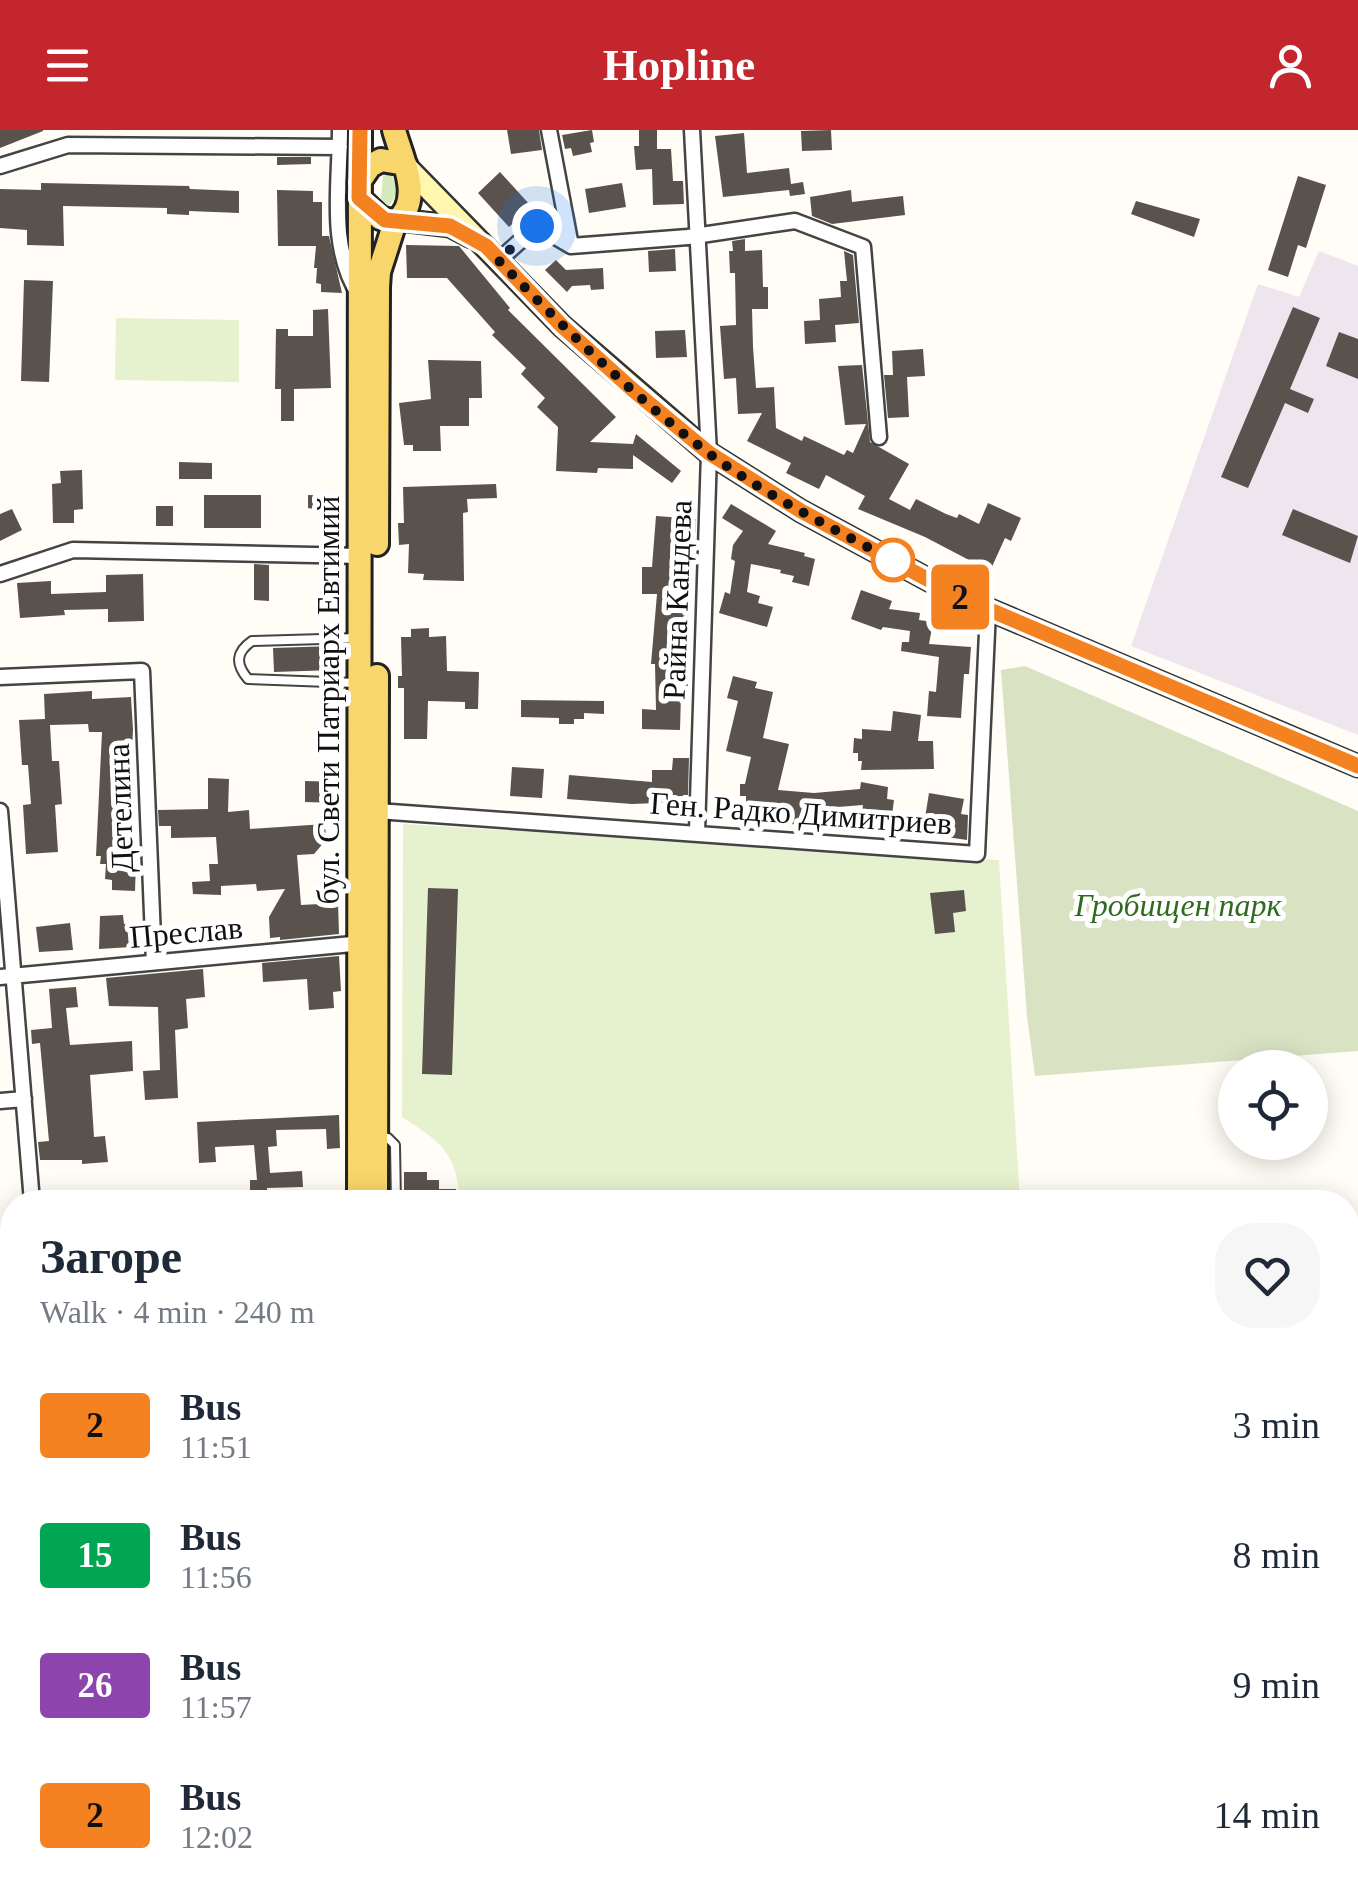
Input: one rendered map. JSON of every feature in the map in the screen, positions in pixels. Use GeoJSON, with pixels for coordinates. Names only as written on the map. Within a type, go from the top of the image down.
{"type":"FeatureCollection","features":[{"type":"Feature","properties":{"kind":"main road","name":"бул. Свети Патриарх Евтимий"},"geometry":{"type":"LineString","coordinates":[[360,130],[361,683],[368,1137],[375,1190]]}},
{"type":"Feature","properties":{"kind":"main road"},"geometry":{"type":"LineString","coordinates":[[394,130],[406,166],[408,198],[398,220],[380,218],[359,190],[370,166],[381,160],[406,166]]}},
{"type":"Feature","properties":{"kind":"main road","name":"бул. Свети Патриарх Евтимий"},"geometry":{"type":"LineString","coordinates":[[368,943],[377,812],[378,288],[398,220]]}},
{"type":"Feature","properties":{"kind":"main road","name":"бул. Свети Патриарх Евтимий"},"geometry":{"type":"LineString","coordinates":[[361,1190],[368,1137]]}},
{"type":"Feature","properties":{"kind":"street"},"geometry":{"type":"LineString","coordinates":[[340,130],[339,252],[346,275],[359,295]]}},
{"type":"Feature","properties":{"kind":"street"},"geometry":{"type":"LineString","coordinates":[[549,130],[571,246]]}},
{"type":"Feature","properties":{"kind":"street","name":"Райна Кандева"},"geometry":{"type":"LineString","coordinates":[[692,130],[709,453],[697,832]]}},
{"type":"Feature","properties":{"kind":"street"},"geometry":{"type":"LineString","coordinates":[[0,166],[68,145],[340,147]]}},
{"type":"Feature","properties":{"kind":"street"},"geometry":{"type":"LineString","coordinates":[[406,166],[562,326],[709,453],[801,511],[988,610],[1358,766]]}},
{"type":"Feature","properties":{"kind":"street"},"geometry":{"type":"LineString","coordinates":[[398,220],[450,226],[492,253]]}},
{"type":"Feature","properties":{"kind":"street"},"geometry":{"type":"LineString","coordinates":[[492,253],[537,226],[571,246],[699,235],[795,221],[863,246],[879,437]]}},
{"type":"Feature","properties":{"kind":"street"},"geometry":{"type":"LineString","coordinates":[[0,574],[72,550],[362,556]]}},
{"type":"Feature","properties":{"kind":"street","name":"Ген. Радко Димитриев"},"geometry":{"type":"LineString","coordinates":[[377,812],[977,854],[988,610]]}},
{"type":"Feature","properties":{"kind":"street","name":"Детелина"},"geometry":{"type":"LineString","coordinates":[[0,677],[142,672],[154,962]]}},
{"type":"Feature","properties":{"kind":"street"},"geometry":{"type":"LineString","coordinates":[[0,810],[7,976],[24,1099],[31,1190]]}},
{"type":"Feature","properties":{"kind":"street","name":"Преслав"},"geometry":{"type":"LineString","coordinates":[[7,976],[368,943]]}},
{"type":"Feature","properties":{"kind":"street"},"geometry":{"type":"LineString","coordinates":[[0,1101],[24,1099]]}},
{"type":"Feature","properties":{"kind":"lane"},"geometry":{"type":"LineString","coordinates":[[361,683],[260,681],[248,678],[240,670],[238,658],[241,648],[252,641],[362,638]]}},
{"type":"Feature","properties":{"kind":"lane"},"geometry":{"type":"LineString","coordinates":[[368,1137],[388,1138],[395,1145],[396,1190]]}},
{"type":"Feature","properties":{"kind":"shaded area"},"geometry":{"type":"Polygon","coordinates":[[[1319,251],[1358,266],[1358,735],[1131,646],[1258,284],[1299,297],[1319,251]]]}},
{"type":"Feature","properties":{"kind":"green space"},"geometry":{"type":"Polygon","coordinates":[[[389,173],[396,190],[388,206],[381,199],[383,176],[389,173]]]}},
{"type":"Feature","properties":{"kind":"green space"},"geometry":{"type":"Polygon","coordinates":[[[116,318],[239,320],[239,382],[115,380],[116,318]]]}},
{"type":"Feature","properties":{"kind":"green space","name":"Гробищен парк"},"geometry":{"type":"Polygon","coordinates":[[[1025,666],[1358,811],[1358,1051],[1218,1050],[1218,1062],[1035,1076],[1001,670],[1025,666]]]}},
{"type":"Feature","properties":{"kind":"green space"},"geometry":{"type":"Polygon","coordinates":[[[403,824],[999,860],[1019,1190],[459,1190],[445,1151],[402,1117],[403,824]]]}},
{"type":"Feature","properties":{"kind":"building"},"geometry":{"type":"Polygon","coordinates":[[[0,130],[43,130],[43,131],[0,148],[0,130]]]}},
{"type":"Feature","properties":{"kind":"building"},"geometry":{"type":"Polygon","coordinates":[[[507,130],[539,130],[542,150],[511,154],[507,130]]]}},
{"type":"Feature","properties":{"kind":"building"},"geometry":{"type":"Polygon","coordinates":[[[592,130],[592,152],[573,156],[571,148],[565,149],[562,135],[592,130]]]}},
{"type":"Feature","properties":{"kind":"building"},"geometry":{"type":"Polygon","coordinates":[[[639,130],[657,130],[657,149],[671,149],[673,181],[683,181],[684,204],[653,205],[652,169],[636,170],[634,146],[639,146],[639,130]]]}},
{"type":"Feature","properties":{"kind":"building"},"geometry":{"type":"Polygon","coordinates":[[[831,130],[832,150],[802,151],[801,131],[831,130]]]}},
{"type":"Feature","properties":{"kind":"building"},"geometry":{"type":"Polygon","coordinates":[[[744,133],[747,173],[789,168],[791,184],[803,182],[805,194],[790,196],[789,190],[723,197],[715,136],[744,133]]]}},
{"type":"Feature","properties":{"kind":"building"},"geometry":{"type":"Polygon","coordinates":[[[277,157],[311,157],[311,164],[277,165],[277,157]]]}},
{"type":"Feature","properties":{"kind":"building"},"geometry":{"type":"Polygon","coordinates":[[[500,172],[531,206],[509,227],[478,193],[500,172]]]}},
{"type":"Feature","properties":{"kind":"building"},"geometry":{"type":"Polygon","coordinates":[[[1298,176],[1326,185],[1306,248],[1298,245],[1288,277],[1268,270],[1298,176]]]}},
{"type":"Feature","properties":{"kind":"building"},"geometry":{"type":"Polygon","coordinates":[[[41,183],[239,191],[239,213],[189,211],[189,215],[167,214],[167,208],[63,206],[64,246],[27,245],[27,230],[0,228],[0,189],[41,190],[41,183]]]}},
{"type":"Feature","properties":{"kind":"building"},"geometry":{"type":"Polygon","coordinates":[[[622,183],[626,207],[589,213],[585,189],[622,183]]]}},
{"type":"Feature","properties":{"kind":"building"},"geometry":{"type":"Polygon","coordinates":[[[277,190],[313,191],[313,202],[322,202],[322,236],[329,236],[342,293],[321,292],[321,284],[316,283],[316,246],[278,246],[277,190]]]}},
{"type":"Feature","properties":{"kind":"building"},"geometry":{"type":"Polygon","coordinates":[[[851,190],[852,202],[903,196],[905,215],[832,224],[812,216],[810,197],[851,190]]]}},
{"type":"Feature","properties":{"kind":"building"},"geometry":{"type":"Polygon","coordinates":[[[1136,201],[1200,219],[1194,237],[1131,214],[1136,201]]]}},
{"type":"Feature","properties":{"kind":"building"},"geometry":{"type":"Polygon","coordinates":[[[745,239],[745,251],[762,250],[768,309],[752,309],[756,388],[774,387],[776,428],[844,455],[847,450],[853,453],[866,424],[845,425],[838,366],[862,365],[870,442],[909,464],[889,499],[910,510],[916,499],[979,524],[988,503],[1021,518],[1011,541],[1005,538],[990,571],[925,537],[858,509],[865,496],[826,475],[819,489],[786,473],[791,463],[747,441],[762,413],[738,414],[736,378],[724,379],[720,326],[736,325],[735,273],[730,273],[729,251],[733,251],[732,241],[745,239]]]}},
{"type":"Feature","properties":{"kind":"building"},"geometry":{"type":"Polygon","coordinates":[[[406,245],[459,246],[508,310],[616,417],[590,442],[633,444],[636,434],[681,471],[672,483],[633,455],[633,469],[598,468],[597,473],[556,471],[558,427],[537,407],[545,398],[521,374],[526,368],[492,335],[495,332],[447,278],[407,278],[406,245]]]}},
{"type":"Feature","properties":{"kind":"building"},"geometry":{"type":"Polygon","coordinates":[[[675,249],[676,271],[649,272],[648,251],[675,249]]]}},
{"type":"Feature","properties":{"kind":"building"},"geometry":{"type":"Polygon","coordinates":[[[844,251],[853,255],[859,323],[835,325],[836,342],[805,344],[804,321],[820,320],[819,299],[841,297],[840,281],[847,281],[844,251]]]}},
{"type":"Feature","properties":{"kind":"building"},"geometry":{"type":"Polygon","coordinates":[[[556,260],[566,270],[603,268],[604,289],[572,286],[567,292],[545,270],[556,260]]]}},
{"type":"Feature","properties":{"kind":"building"},"geometry":{"type":"Polygon","coordinates":[[[24,280],[53,281],[49,382],[21,381],[24,280]]]}},
{"type":"Feature","properties":{"kind":"building"},"geometry":{"type":"Polygon","coordinates":[[[1293,307],[1320,318],[1290,389],[1314,399],[1308,413],[1285,403],[1248,488],[1221,477],[1293,307]]]}},
{"type":"Feature","properties":{"kind":"building"},"geometry":{"type":"Polygon","coordinates":[[[328,309],[331,388],[294,389],[294,421],[281,421],[281,389],[275,389],[276,329],[288,329],[288,336],[313,336],[313,310],[328,309]]]}},
{"type":"Feature","properties":{"kind":"building"},"geometry":{"type":"Polygon","coordinates":[[[685,330],[687,357],[656,358],[655,331],[685,330]]]}},
{"type":"Feature","properties":{"kind":"building"},"geometry":{"type":"Polygon","coordinates":[[[1339,332],[1358,339],[1358,379],[1326,366],[1339,332]]]}},
{"type":"Feature","properties":{"kind":"building"},"geometry":{"type":"Polygon","coordinates":[[[923,349],[925,376],[907,377],[909,417],[888,418],[884,375],[893,375],[892,351],[923,349]]]}},
{"type":"Feature","properties":{"kind":"building"},"geometry":{"type":"Polygon","coordinates":[[[428,360],[481,361],[482,398],[469,398],[469,426],[440,426],[441,451],[413,451],[413,445],[404,445],[399,403],[431,399],[428,360]]]}},
{"type":"Feature","properties":{"kind":"building"},"geometry":{"type":"Polygon","coordinates":[[[179,462],[212,463],[212,479],[179,479],[179,462]]]}},
{"type":"Feature","properties":{"kind":"building"},"geometry":{"type":"Polygon","coordinates":[[[82,470],[83,509],[74,510],[74,523],[53,523],[52,484],[61,483],[60,471],[82,470]]]}},
{"type":"Feature","properties":{"kind":"building"},"geometry":{"type":"Polygon","coordinates":[[[496,484],[497,498],[467,499],[468,512],[463,513],[464,581],[423,580],[424,574],[408,573],[409,544],[399,545],[398,523],[404,523],[403,487],[496,484]]]}},
{"type":"Feature","properties":{"kind":"building"},"geometry":{"type":"Polygon","coordinates":[[[204,495],[261,495],[261,528],[204,528],[204,495]]]}},
{"type":"Feature","properties":{"kind":"building"},"geometry":{"type":"Polygon","coordinates":[[[308,495],[334,496],[334,512],[308,508],[308,495]]]}},
{"type":"Feature","properties":{"kind":"building"},"geometry":{"type":"Polygon","coordinates":[[[731,504],[776,531],[768,544],[815,559],[809,586],[792,582],[794,576],[780,573],[781,570],[751,564],[747,592],[760,596],[758,603],[773,607],[767,627],[719,613],[725,592],[730,594],[733,545],[743,531],[722,518],[731,504]]]}},
{"type":"Feature","properties":{"kind":"building"},"geometry":{"type":"Polygon","coordinates":[[[156,506],[173,506],[173,526],[156,526],[156,506]]]}},
{"type":"Feature","properties":{"kind":"building"},"geometry":{"type":"Polygon","coordinates":[[[12,509],[22,530],[0,541],[0,514],[12,509]]]}},
{"type":"Feature","properties":{"kind":"building"},"geometry":{"type":"Polygon","coordinates":[[[1293,509],[1358,536],[1350,563],[1282,535],[1293,509]]]}},
{"type":"Feature","properties":{"kind":"building"},"geometry":{"type":"Polygon","coordinates":[[[656,516],[696,519],[694,549],[673,547],[673,607],[690,609],[686,632],[688,693],[681,694],[680,730],[642,729],[642,709],[656,710],[655,664],[651,664],[657,594],[642,594],[642,567],[652,567],[656,516]]]}},
{"type":"Feature","properties":{"kind":"building"},"geometry":{"type":"Polygon","coordinates":[[[254,564],[269,565],[269,601],[254,600],[254,564]]]}},
{"type":"Feature","properties":{"kind":"building"},"geometry":{"type":"Polygon","coordinates":[[[143,574],[144,621],[108,622],[108,609],[64,610],[65,615],[20,618],[17,583],[51,581],[51,594],[106,592],[106,575],[143,574]]]}},
{"type":"Feature","properties":{"kind":"building"},"geometry":{"type":"Polygon","coordinates":[[[861,590],[892,601],[889,609],[920,613],[919,620],[933,622],[929,644],[971,647],[969,674],[964,674],[961,718],[927,716],[929,691],[936,692],[939,657],[901,651],[902,642],[909,642],[910,631],[883,627],[881,630],[851,619],[861,590]]]}},
{"type":"Feature","properties":{"kind":"building"},"geometry":{"type":"Polygon","coordinates":[[[429,628],[429,637],[446,636],[447,671],[479,672],[478,709],[465,709],[465,702],[428,701],[427,739],[404,739],[404,688],[398,688],[398,676],[402,676],[401,637],[411,637],[411,629],[429,628]]]}},
{"type":"Feature","properties":{"kind":"building"},"geometry":{"type":"Polygon","coordinates":[[[334,646],[335,670],[274,672],[273,648],[334,646]]]}},
{"type":"Feature","properties":{"kind":"building"},"geometry":{"type":"Polygon","coordinates":[[[733,676],[757,682],[755,688],[773,692],[763,738],[789,744],[778,790],[814,793],[860,789],[861,782],[888,787],[887,799],[894,800],[891,823],[861,819],[863,805],[812,809],[811,825],[788,824],[789,809],[754,809],[754,804],[746,804],[746,796],[740,796],[740,784],[745,784],[751,757],[726,751],[738,701],[727,698],[733,676]]]}},
{"type":"Feature","properties":{"kind":"building"},"geometry":{"type":"Polygon","coordinates":[[[92,691],[92,699],[131,697],[127,842],[128,862],[136,862],[135,891],[112,890],[112,880],[105,879],[106,864],[100,864],[101,856],[96,856],[102,732],[89,732],[88,724],[50,725],[52,761],[59,761],[62,804],[55,805],[58,852],[26,854],[23,805],[31,804],[28,765],[22,765],[19,720],[45,719],[44,694],[92,691]]]}},
{"type":"Feature","properties":{"kind":"building"},"geometry":{"type":"Polygon","coordinates":[[[521,700],[604,701],[604,714],[584,713],[584,719],[574,719],[574,724],[559,724],[559,718],[521,717],[521,700]]]}},
{"type":"Feature","properties":{"kind":"building"},"geometry":{"type":"Polygon","coordinates":[[[893,711],[921,715],[918,741],[933,741],[934,769],[861,770],[862,761],[858,761],[858,753],[853,753],[854,738],[862,739],[862,729],[891,731],[893,711]]]}},
{"type":"Feature","properties":{"kind":"building"},"geometry":{"type":"Polygon","coordinates":[[[673,758],[689,758],[688,795],[683,795],[683,802],[632,804],[567,799],[569,775],[652,782],[652,770],[672,770],[673,758]]]}},
{"type":"Feature","properties":{"kind":"building"},"geometry":{"type":"Polygon","coordinates":[[[512,767],[544,769],[542,798],[510,796],[512,767]]]}},
{"type":"Feature","properties":{"kind":"building"},"geometry":{"type":"Polygon","coordinates":[[[208,778],[229,779],[228,812],[249,810],[250,829],[325,824],[326,840],[314,854],[297,855],[301,905],[338,903],[339,934],[270,938],[269,917],[285,889],[257,891],[256,884],[221,886],[221,895],[193,894],[192,882],[210,881],[209,864],[218,864],[216,837],[171,838],[171,826],[159,826],[158,810],[208,809],[208,778]]]}},
{"type":"Feature","properties":{"kind":"building"},"geometry":{"type":"Polygon","coordinates":[[[305,781],[340,782],[339,803],[305,802],[305,781]]]}},
{"type":"Feature","properties":{"kind":"building"},"geometry":{"type":"Polygon","coordinates":[[[929,793],[964,799],[961,814],[968,815],[967,840],[940,836],[941,827],[924,824],[929,793]]]}},
{"type":"Feature","properties":{"kind":"building"},"geometry":{"type":"Polygon","coordinates":[[[428,888],[458,889],[452,1075],[422,1074],[428,888]]]}},
{"type":"Feature","properties":{"kind":"building"},"geometry":{"type":"Polygon","coordinates":[[[964,890],[966,911],[953,913],[955,932],[935,934],[930,893],[964,890]]]}},
{"type":"Feature","properties":{"kind":"building"},"geometry":{"type":"Polygon","coordinates":[[[123,915],[124,924],[129,924],[131,947],[99,949],[100,916],[123,915]]]}},
{"type":"Feature","properties":{"kind":"building"},"geometry":{"type":"Polygon","coordinates":[[[70,923],[73,950],[39,952],[36,927],[70,923]]]}},
{"type":"Feature","properties":{"kind":"building"},"geometry":{"type":"Polygon","coordinates":[[[339,956],[341,991],[333,992],[334,1008],[309,1010],[307,979],[263,982],[262,963],[339,956]]]}},
{"type":"Feature","properties":{"kind":"building"},"geometry":{"type":"Polygon","coordinates":[[[203,969],[205,997],[186,999],[188,1028],[175,1030],[178,1098],[145,1100],[143,1071],[160,1070],[158,1007],[109,1006],[106,978],[203,969]]]}},
{"type":"Feature","properties":{"kind":"building"},"geometry":{"type":"Polygon","coordinates":[[[76,987],[78,1007],[66,1008],[70,1045],[132,1041],[133,1071],[90,1075],[94,1137],[105,1136],[108,1162],[40,1160],[38,1142],[49,1141],[40,1043],[32,1044],[31,1030],[52,1028],[49,989],[76,987]]]}},
{"type":"Feature","properties":{"kind":"building"},"geometry":{"type":"Polygon","coordinates":[[[339,1115],[340,1148],[327,1149],[326,1129],[276,1130],[277,1146],[268,1147],[270,1173],[302,1171],[303,1187],[250,1190],[250,1180],[257,1180],[254,1145],[215,1147],[216,1162],[199,1163],[197,1122],[339,1115]]]}},
{"type":"Feature","properties":{"kind":"building"},"geometry":{"type":"Polygon","coordinates":[[[404,1172],[427,1172],[427,1180],[439,1180],[439,1189],[456,1189],[456,1190],[404,1190],[404,1172]]]}},
{"type":"Feature","properties":{"kind":"bus line","name":"2"},"geometry":{"type":"LineString","coordinates":[[360,130],[359,198],[367,208],[390,221],[450,226],[486,246],[562,326],[709,453],[801,511],[964,599],[1358,766]]}},
{"type":"Feature","properties":{"kind":"route"},"geometry":{"type":"LineString","coordinates":[[537,226],[498,260],[562,326],[709,453],[801,511],[899,564],[893,560]]}}]}
